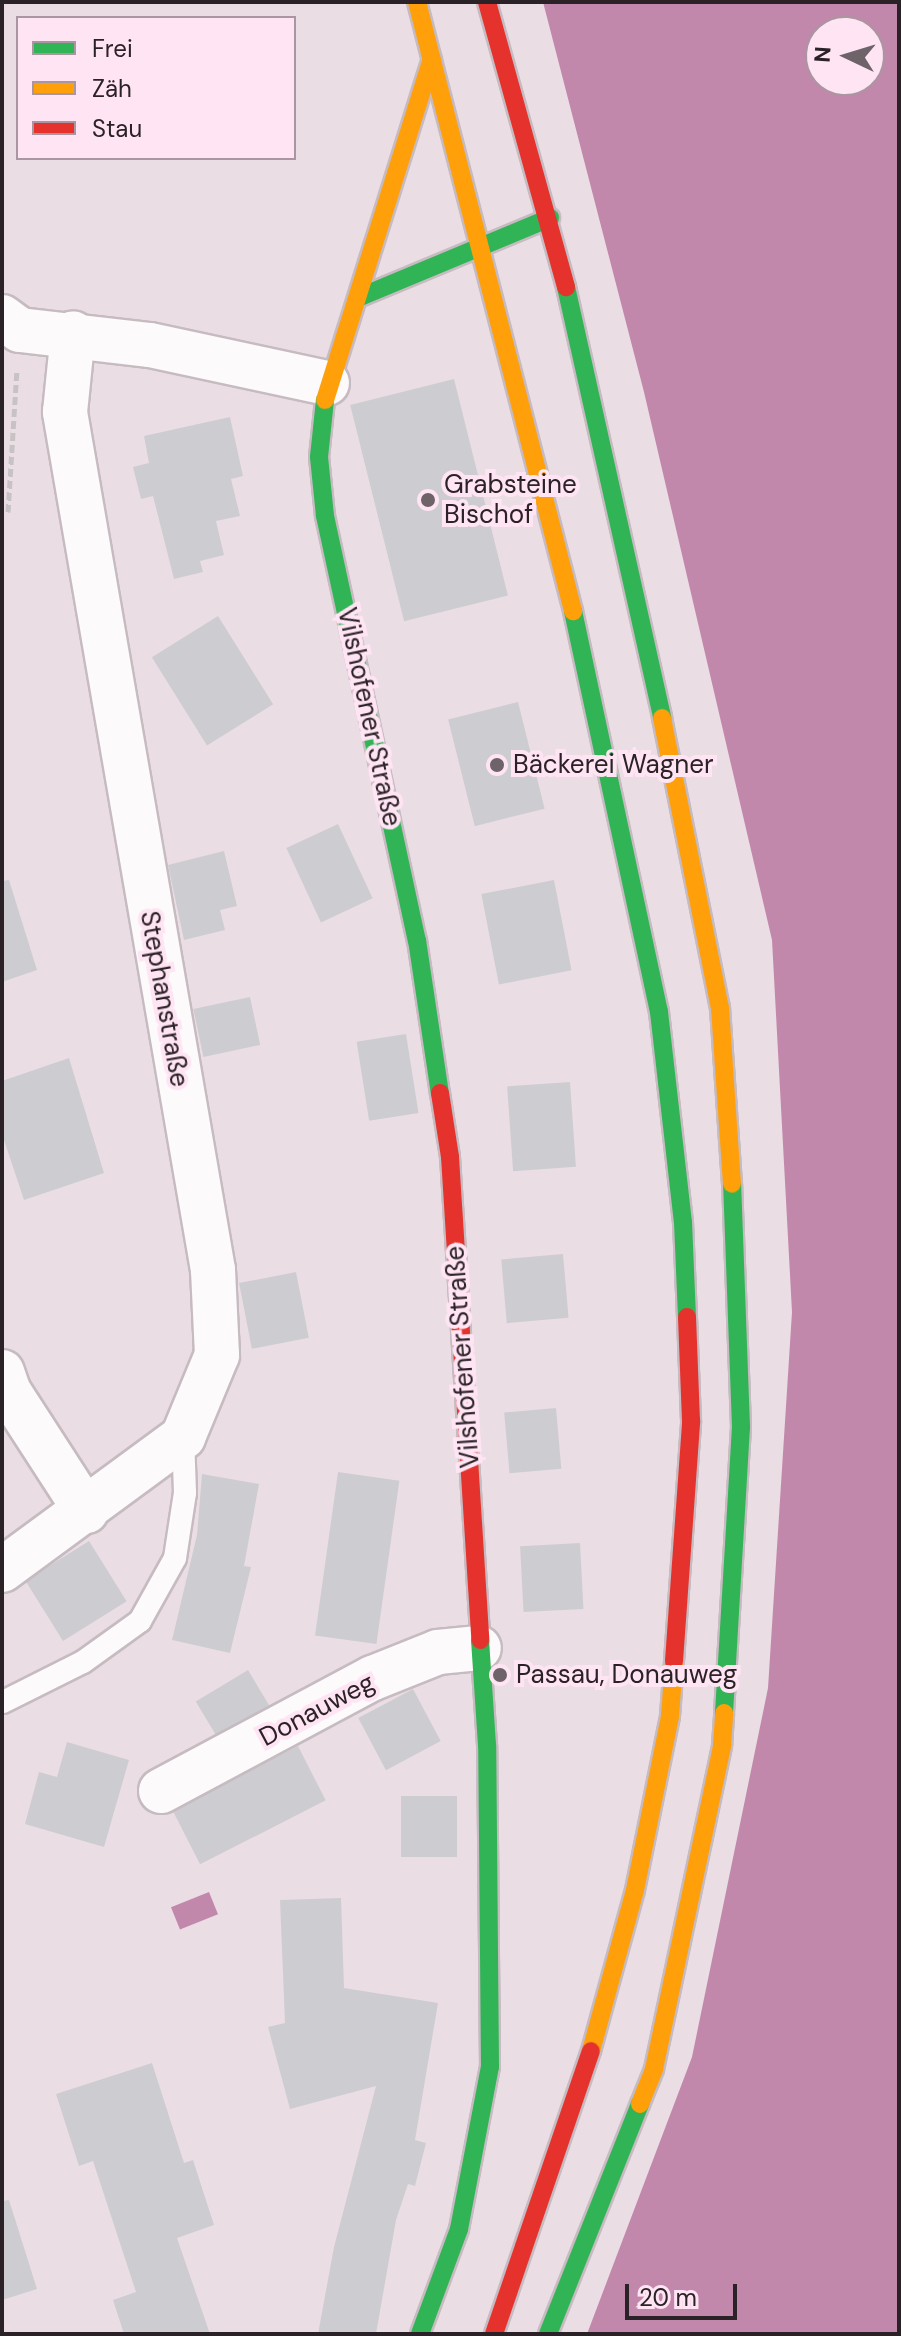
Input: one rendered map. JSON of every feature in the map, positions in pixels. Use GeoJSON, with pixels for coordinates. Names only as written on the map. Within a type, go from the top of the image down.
{"type":"FeatureCollection","features":[{"type":"Feature","properties":{"kind":"main road"},"geometry":{"type":"LineString","coordinates":[[417,2],[576,621],[659,1012],[683,1222],[691,1421],[670,1716],[635,1890],[596,2035],[494,2334]]}},
{"type":"Feature","properties":{"kind":"main road"},"geometry":{"type":"LineString","coordinates":[[487,2],[550,218],[643,621],[720,1008],[735,1226],[741,1427],[722,1745],[661,2038],[654,2069],[548,2334]]}},
{"type":"Feature","properties":{"kind":"main road","name":"Vilshofener Straße"},"geometry":{"type":"LineString","coordinates":[[420,2334],[459,2229],[490,2067],[487,1745],[450,1157],[417,940],[325,516],[319,457],[327,383],[360,297],[432,59]]}},
{"type":"Feature","properties":{"kind":"main road"},"geometry":{"type":"LineString","coordinates":[[360,297],[550,218]]}},
{"type":"Feature","properties":{"kind":"street"},"geometry":{"type":"LineString","coordinates":[[11,323],[327,383]]}},
{"type":"Feature","properties":{"kind":"street","name":"Stephanstraße"},"geometry":{"type":"LineString","coordinates":[[73,333],[65,412],[213,1270],[217,1355],[183,1437]]}},
{"type":"Feature","properties":{"kind":"street"},"geometry":{"type":"LineString","coordinates":[[2,1372],[9,1392],[86,1511]]}},
{"type":"Feature","properties":{"kind":"street"},"geometry":{"type":"LineString","coordinates":[[2,1570],[183,1437]]}},
{"type":"Feature","properties":{"kind":"street","name":"Donauweg"},"geometry":{"type":"LineString","coordinates":[[161,1791],[373,1678],[438,1652],[479,1648]]}},
{"type":"Feature","properties":{"kind":"lane"},"geometry":{"type":"LineString","coordinates":[[3,1702],[83,1662],[140,1621],[175,1558],[185,1493],[183,1437]]}},
{"type":"Feature","properties":{"kind":"path"},"geometry":{"type":"LineString","coordinates":[[2,506],[8,512],[11,323]]}},
{"type":"Feature","properties":{"kind":"shaded area"},"geometry":{"type":"Polygon","coordinates":[[[543,2],[899,2],[899,2334],[587,2334],[692,2057],[768,1688],[792,1312],[772,940],[644,392],[543,2]]]}},
{"type":"Feature","properties":{"kind":"shaded area"},"geometry":{"type":"Polygon","coordinates":[[[209,1892],[218,1914],[180,1930],[171,1907],[209,1892]]]}},
{"type":"Feature","properties":{"kind":"building","name":"Grabsteine Bischof"},"geometry":{"type":"Polygon","coordinates":[[[454,379],[508,595],[404,621],[350,405],[454,379]]]}},
{"type":"Feature","properties":{"kind":"building"},"geometry":{"type":"Polygon","coordinates":[[[230,417],[243,476],[231,479],[240,516],[216,521],[224,555],[200,561],[203,572],[174,579],[153,496],[141,499],[133,467],[149,463],[144,436],[230,417]]]}},
{"type":"Feature","properties":{"kind":"building"},"geometry":{"type":"Polygon","coordinates":[[[218,616],[273,704],[207,746],[152,657],[218,616]]]}},
{"type":"Feature","properties":{"kind":"building","name":"Bäckerei Wagner"},"geometry":{"type":"Polygon","coordinates":[[[518,702],[545,809],[475,826],[448,719],[518,702]]]}},
{"type":"Feature","properties":{"kind":"building"},"geometry":{"type":"Polygon","coordinates":[[[338,824],[373,898],[321,922],[286,848],[338,824]]]}},
{"type":"Feature","properties":{"kind":"building"},"geometry":{"type":"Polygon","coordinates":[[[224,851],[237,906],[220,910],[225,930],[184,940],[168,865],[224,851]]]}},
{"type":"Feature","properties":{"kind":"building"},"geometry":{"type":"Polygon","coordinates":[[[9,880],[37,970],[2,982],[2,881],[9,880]]]}},
{"type":"Feature","properties":{"kind":"building"},"geometry":{"type":"Polygon","coordinates":[[[554,880],[572,970],[499,984],[481,894],[554,880]]]}},
{"type":"Feature","properties":{"kind":"building"},"geometry":{"type":"Polygon","coordinates":[[[250,997],[260,1045],[203,1057],[193,1009],[250,997]]]}},
{"type":"Feature","properties":{"kind":"building"},"geometry":{"type":"Polygon","coordinates":[[[406,1034],[419,1113],[369,1121],[357,1042],[406,1034]]]}},
{"type":"Feature","properties":{"kind":"building"},"geometry":{"type":"Polygon","coordinates":[[[69,1058],[104,1173],[24,1200],[2,1134],[2,1081],[69,1058]]]}},
{"type":"Feature","properties":{"kind":"building"},"geometry":{"type":"Polygon","coordinates":[[[570,1082],[576,1167],[513,1171],[507,1086],[570,1082]]]}},
{"type":"Feature","properties":{"kind":"building"},"geometry":{"type":"Polygon","coordinates":[[[563,1254],[569,1318],[507,1323],[501,1259],[563,1254]]]}},
{"type":"Feature","properties":{"kind":"building"},"geometry":{"type":"Polygon","coordinates":[[[296,1272],[309,1338],[252,1349],[239,1283],[296,1272]]]}},
{"type":"Feature","properties":{"kind":"building"},"geometry":{"type":"Polygon","coordinates":[[[556,1408],[561,1469],[510,1473],[504,1413],[556,1408]]]}},
{"type":"Feature","properties":{"kind":"building"},"geometry":{"type":"Polygon","coordinates":[[[338,1472],[399,1481],[376,1644],[315,1635],[338,1472]]]}},
{"type":"Feature","properties":{"kind":"building"},"geometry":{"type":"Polygon","coordinates":[[[202,1474],[259,1484],[244,1566],[251,1567],[230,1653],[172,1640],[197,1535],[202,1474]]]}},
{"type":"Feature","properties":{"kind":"building"},"geometry":{"type":"Polygon","coordinates":[[[89,1541],[127,1601],[63,1641],[25,1581],[89,1541]]]}},
{"type":"Feature","properties":{"kind":"building"},"geometry":{"type":"Polygon","coordinates":[[[580,1543],[583,1609],[524,1612],[520,1546],[580,1543]]]}},
{"type":"Feature","properties":{"kind":"building"},"geometry":{"type":"Polygon","coordinates":[[[248,1670],[269,1705],[217,1737],[196,1701],[248,1670]]]}},
{"type":"Feature","properties":{"kind":"building"},"geometry":{"type":"Polygon","coordinates":[[[413,1689],[441,1741],[386,1770],[358,1718],[413,1689]]]}},
{"type":"Feature","properties":{"kind":"building"},"geometry":{"type":"Polygon","coordinates":[[[67,1742],[129,1760],[104,1847],[25,1824],[39,1772],[57,1777],[67,1742]]]}},
{"type":"Feature","properties":{"kind":"building"},"geometry":{"type":"Polygon","coordinates":[[[298,1746],[326,1800],[200,1864],[172,1810],[298,1746]]]}},
{"type":"Feature","properties":{"kind":"building"},"geometry":{"type":"Polygon","coordinates":[[[401,1796],[457,1796],[457,1857],[401,1857],[401,1796]]]}},
{"type":"Feature","properties":{"kind":"building"},"geometry":{"type":"Polygon","coordinates":[[[341,1898],[344,1988],[438,2003],[415,2140],[426,2143],[415,2186],[408,2184],[396,2220],[376,2334],[318,2334],[334,2247],[376,2086],[290,2109],[268,2027],[285,2023],[280,1900],[341,1898]]]}},
{"type":"Feature","properties":{"kind":"building"},"geometry":{"type":"Polygon","coordinates":[[[152,2063],[184,2163],[193,2160],[214,2225],[177,2238],[210,2334],[124,2334],[113,2300],[136,2292],[93,2161],[79,2166],[56,2094],[152,2063]]]}},
{"type":"Feature","properties":{"kind":"building"},"geometry":{"type":"Polygon","coordinates":[[[9,2200],[37,2289],[2,2300],[2,2201],[9,2200]]]}},
{"type":"Feature","properties":{"kind":"traffic: fast"},"geometry":{"type":"LineString","coordinates":[[360,297],[550,218]]}},
{"type":"Feature","properties":{"kind":"traffic: fast"},"geometry":{"type":"LineString","coordinates":[[566,287],[662,718]]}},
{"type":"Feature","properties":{"kind":"traffic: fast"},"geometry":{"type":"LineString","coordinates":[[325,400],[319,457],[325,516],[417,940],[440,1093]]}},
{"type":"Feature","properties":{"kind":"traffic: fast"},"geometry":{"type":"LineString","coordinates":[[573,611],[659,1012],[683,1222],[687,1317]]}},
{"type":"Feature","properties":{"kind":"traffic: fast"},"geometry":{"type":"LineString","coordinates":[[724,1713],[741,1427],[732,1184]]}},
{"type":"Feature","properties":{"kind":"traffic: fast"},"geometry":{"type":"LineString","coordinates":[[420,2334],[459,2229],[490,2067],[487,1745],[480,1640]]}},
{"type":"Feature","properties":{"kind":"traffic: fast"},"geometry":{"type":"LineString","coordinates":[[548,2334],[640,2104]]}},
{"type":"Feature","properties":{"kind":"traffic: slow"},"geometry":{"type":"LineString","coordinates":[[417,2],[573,611]]}},
{"type":"Feature","properties":{"kind":"traffic: slow"},"geometry":{"type":"LineString","coordinates":[[325,400],[432,59]]}},
{"type":"Feature","properties":{"kind":"traffic: slow"},"geometry":{"type":"LineString","coordinates":[[662,718],[720,1008],[732,1184]]}},
{"type":"Feature","properties":{"kind":"traffic: slow"},"geometry":{"type":"LineString","coordinates":[[591,2051],[635,1890],[670,1716],[674,1661]]}},
{"type":"Feature","properties":{"kind":"traffic: slow"},"geometry":{"type":"LineString","coordinates":[[640,2104],[654,2069],[722,1745],[724,1713]]}},
{"type":"Feature","properties":{"kind":"traffic: jam"},"geometry":{"type":"LineString","coordinates":[[487,2],[566,287]]}},
{"type":"Feature","properties":{"kind":"traffic: jam"},"geometry":{"type":"LineString","coordinates":[[440,1093],[450,1157],[480,1640]]}},
{"type":"Feature","properties":{"kind":"traffic: jam"},"geometry":{"type":"LineString","coordinates":[[674,1661],[691,1421],[687,1317]]}},
{"type":"Feature","properties":{"kind":"traffic: jam"},"geometry":{"type":"LineString","coordinates":[[494,2334],[591,2051]]}},
{"type":"Feature","properties":{"kind":"place","name":"Grabsteine Bischof"},"geometry":{"type":"Point","coordinates":[428,500]}},
{"type":"Feature","properties":{"kind":"place","name":"Bäckerei Wagner"},"geometry":{"type":"Point","coordinates":[497,765]}},
{"type":"Feature","properties":{"kind":"place","name":"Passau, Donauweg"},"geometry":{"type":"Point","coordinates":[500,1675]}}]}
